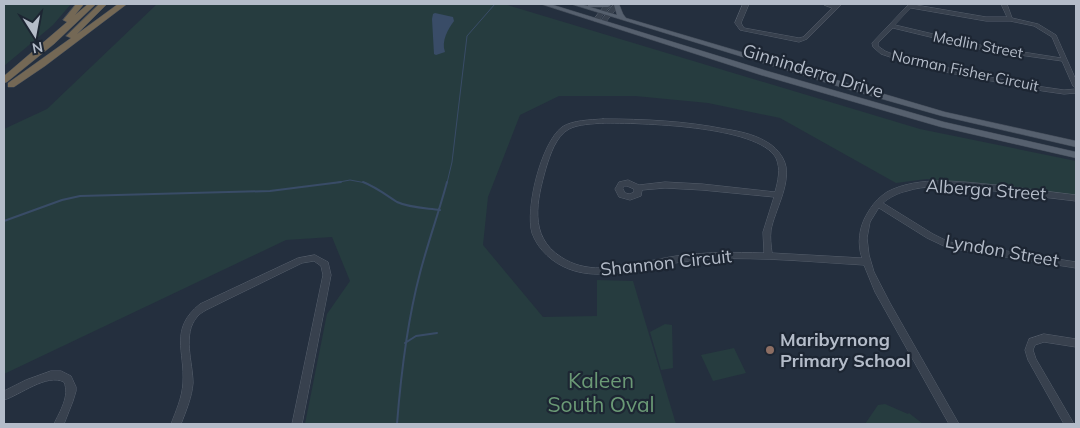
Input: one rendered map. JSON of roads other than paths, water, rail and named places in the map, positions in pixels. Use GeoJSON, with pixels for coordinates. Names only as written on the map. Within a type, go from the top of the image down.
{"type":"FeatureCollection","features":[{"type":"Feature","properties":{"kind":"highway"},"geometry":{"type":"LineString","coordinates":[[6,82],[80,4]]}},
{"type":"Feature","properties":{"kind":"highway"},"geometry":{"type":"LineString","coordinates":[[6,82],[92,4]]}},
{"type":"Feature","properties":{"kind":"highway"},"geometry":{"type":"LineString","coordinates":[[6,82],[61,44],[103,4]]}},
{"type":"Feature","properties":{"kind":"highway"},"geometry":{"type":"LineString","coordinates":[[6,82],[42,64],[123,4]]}},
{"type":"Feature","properties":{"kind":"main road","name":"Ginninderra Drive"},"geometry":{"type":"LineString","coordinates":[[544,4],[764,73],[935,123],[1076,155]]}},
{"type":"Feature","properties":{"kind":"main road","name":"Ginninderra Drive"},"geometry":{"type":"LineString","coordinates":[[576,4],[926,109],[1076,144]]}},
{"type":"Feature","properties":{"kind":"main road"},"geometry":{"type":"LineString","coordinates":[[576,4],[608,4]]}},
{"type":"Feature","properties":{"kind":"main road"},"geometry":{"type":"LineString","coordinates":[[617,4],[620,15],[624,19]]}},
{"type":"Feature","properties":{"kind":"street"},"geometry":{"type":"LineString","coordinates":[[606,14],[608,4]]}},
{"type":"Feature","properties":{"kind":"street"},"geometry":{"type":"LineString","coordinates":[[600,21],[617,4]]}},
{"type":"Feature","properties":{"kind":"street"},"geometry":{"type":"LineString","coordinates":[[746,4],[738,23],[742,29],[792,40],[805,38],[838,5]]}},
{"type":"Feature","properties":{"kind":"street"},"geometry":{"type":"LineString","coordinates":[[826,4],[838,5]]}},
{"type":"Feature","properties":{"kind":"street"},"geometry":{"type":"LineString","coordinates":[[1004,4],[1010,19]]}},
{"type":"Feature","properties":{"kind":"street","name":"Norman Fisher Circuit"},"geometry":{"type":"LineString","coordinates":[[1076,86],[1073,72],[1054,36],[1036,25],[1010,19],[986,19],[915,5],[907,8],[893,26],[875,43],[875,46],[883,53],[936,68],[1011,84],[1066,92],[1076,91]]}},
{"type":"Feature","properties":{"kind":"street","name":"Medlin Street"},"geometry":{"type":"LineString","coordinates":[[893,26],[984,48],[1065,60]]}},
{"type":"Feature","properties":{"kind":"street","name":"Shannon Circuit"},"geometry":{"type":"LineString","coordinates":[[768,256],[767,232],[783,173],[780,161],[771,149],[753,138],[674,124],[623,121],[585,122],[567,127],[555,138],[541,176],[534,215],[534,226],[537,237],[548,252],[566,264],[586,271],[609,271],[691,258],[768,256],[866,262]]}},
{"type":"Feature","properties":{"kind":"street","name":"Alberga Street"},"geometry":{"type":"LineString","coordinates":[[954,424],[875,282],[866,262],[863,232],[870,214],[878,204],[900,190],[930,184],[995,188],[1076,198]]}},
{"type":"Feature","properties":{"kind":"street"},"geometry":{"type":"LineString","coordinates":[[638,188],[665,185],[777,195]]}},
{"type":"Feature","properties":{"kind":"street","name":"Lyndon Street"},"geometry":{"type":"LineString","coordinates":[[878,204],[935,239],[954,246],[1076,265]]}},
{"type":"Feature","properties":{"kind":"street"},"geometry":{"type":"LineString","coordinates":[[176,424],[187,389],[185,329],[192,315],[297,261],[315,258],[325,264],[328,272],[297,424]]}},
{"type":"Feature","properties":{"kind":"street"},"geometry":{"type":"LineString","coordinates":[[1069,424],[1032,360],[1029,350],[1032,342],[1040,338],[1076,343]]}},
{"type":"Feature","properties":{"kind":"street"},"geometry":{"type":"LineString","coordinates":[[4,396],[44,377],[57,375],[64,377],[70,384],[71,391],[60,424]]}},
{"type":"Feature","properties":{"kind":"water"},"geometry":{"type":"Polygon","coordinates":[[[435,13],[453,17],[454,21],[447,31],[444,44],[445,52],[436,55],[434,54],[432,19],[435,13]]]}},
{"type":"Feature","properties":{"kind":"waterway"},"geometry":{"type":"LineString","coordinates":[[447,183],[452,162],[467,36],[495,4]]}},
{"type":"Feature","properties":{"kind":"waterway"},"geometry":{"type":"LineString","coordinates":[[336,183],[350,180],[364,183]]}},
{"type":"Feature","properties":{"kind":"waterway"},"geometry":{"type":"LineString","coordinates":[[336,183],[341,182]]}},
{"type":"Feature","properties":{"kind":"waterway"},"geometry":{"type":"LineString","coordinates":[[439,210],[447,182]]}},
{"type":"Feature","properties":{"kind":"waterway"},"geometry":{"type":"LineString","coordinates":[[4,221],[62,200],[80,196],[270,191],[336,183]]}},
{"type":"Feature","properties":{"kind":"waterway"},"geometry":{"type":"LineString","coordinates":[[364,183],[402,204],[439,210]]}},
{"type":"Feature","properties":{"kind":"waterway"},"geometry":{"type":"LineString","coordinates":[[406,342],[415,291],[439,210]]}},
{"type":"Feature","properties":{"kind":"waterway"},"geometry":{"type":"LineString","coordinates":[[406,342],[416,336],[437,333]]}},
{"type":"Feature","properties":{"kind":"waterway"},"geometry":{"type":"LineString","coordinates":[[397,424],[406,342]]}},
{"type":"Feature","properties":{"kind":"place","name":"Maribyrnong Primary School"},"geometry":{"type":"Point","coordinates":[770,350]}},
{"type":"Feature","properties":{"kind":"park label","name":"Kaleen South Oval"},"geometry":{"type":"Point","coordinates":[601,393]}}]}
